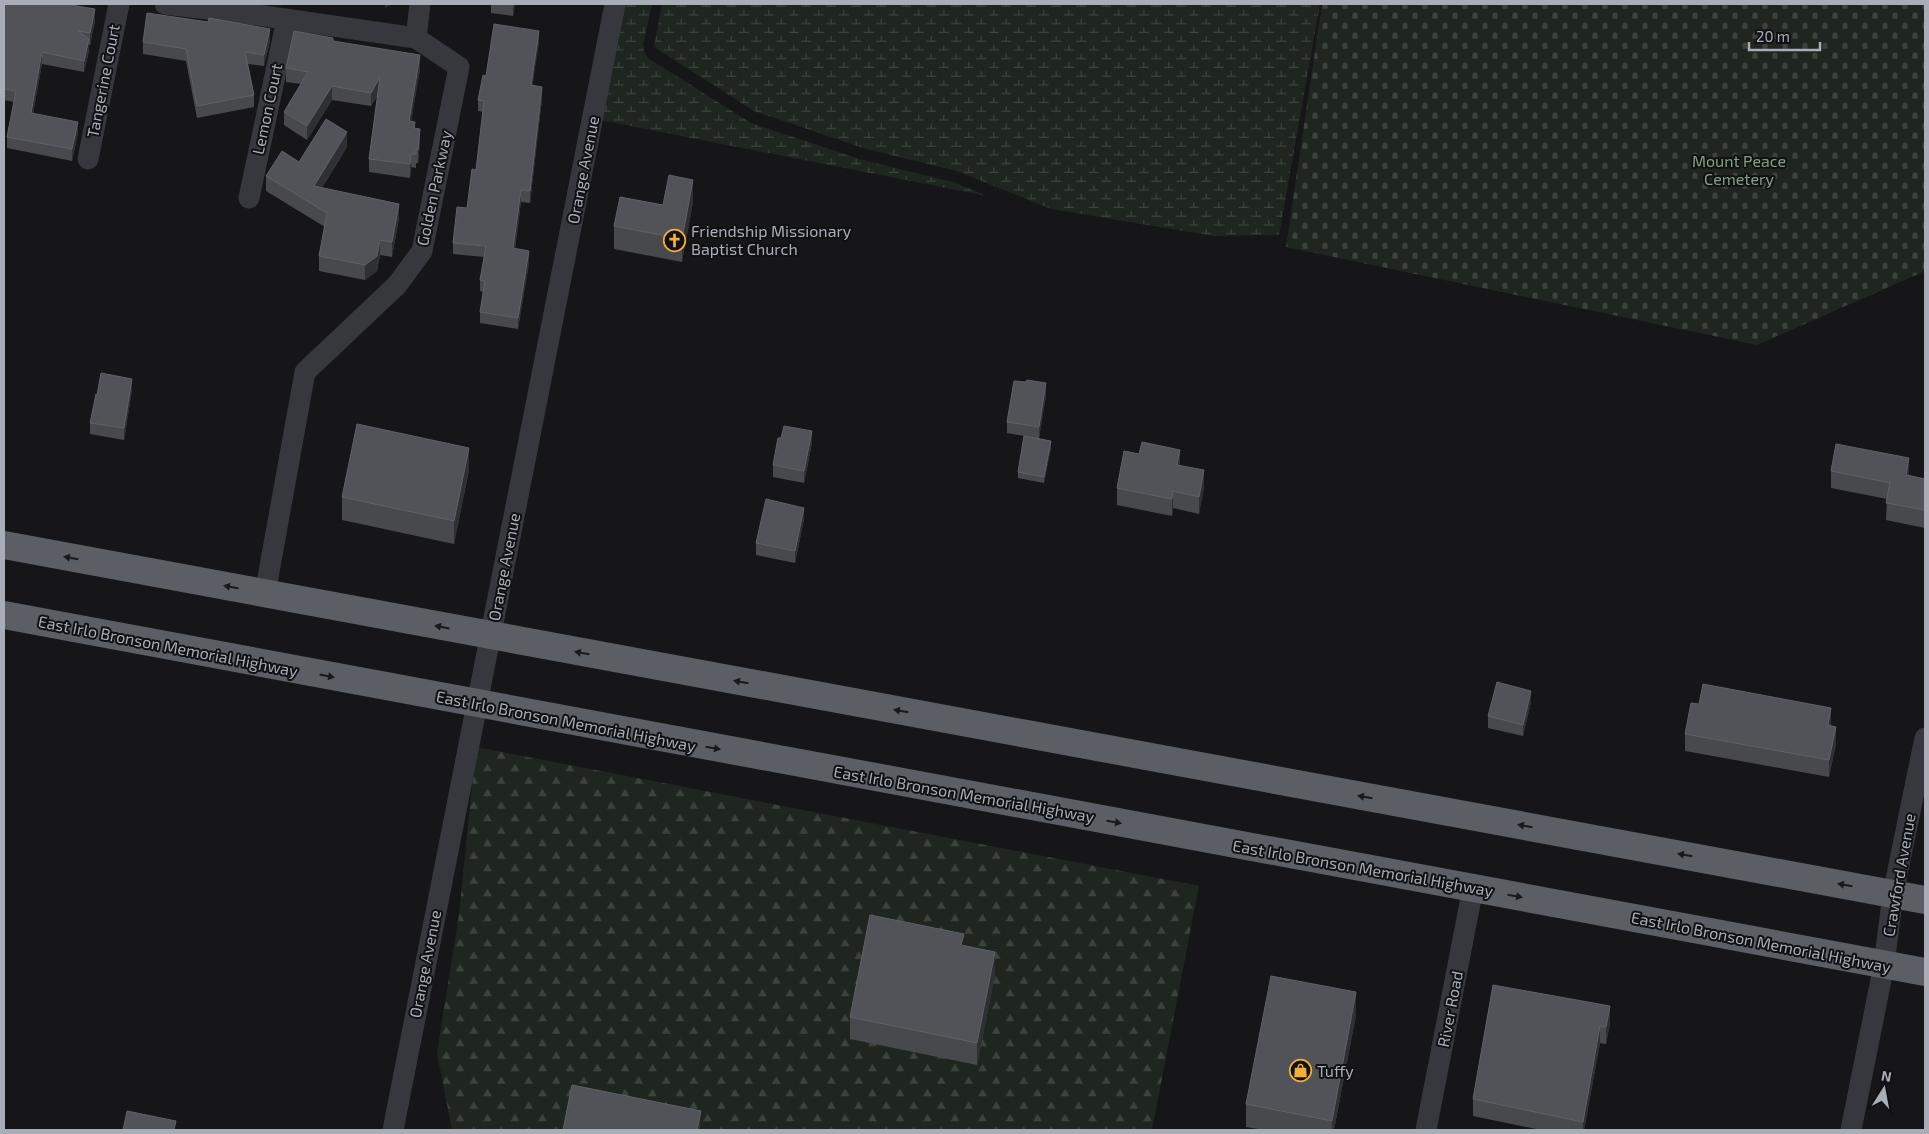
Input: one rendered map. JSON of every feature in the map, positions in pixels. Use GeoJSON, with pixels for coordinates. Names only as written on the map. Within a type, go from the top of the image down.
{"type":"FeatureCollection","features":[{"type":"Feature","properties":{"kind":"highway"},"geometry":{"type":"LineString","coordinates":[[4,545],[1925,900]]}},
{"type":"Feature","properties":{"kind":"highway","name":"East Irlo Bronson Memorial Highway"},"geometry":{"type":"LineString","coordinates":[[4,615],[1925,972]]}},
{"type":"Feature","properties":{"kind":"street","name":"Tangerine Court"},"geometry":{"type":"LineString","coordinates":[[88,159],[119,4]]}},
{"type":"Feature","properties":{"kind":"street","name":"Golden Parkway"},"geometry":{"type":"LineString","coordinates":[[165,4],[265,10],[287,20],[416,38],[459,67],[422,251],[397,285],[305,372],[266,594]]}},
{"type":"Feature","properties":{"kind":"street"},"geometry":{"type":"LineString","coordinates":[[416,38],[420,4]]}},
{"type":"Feature","properties":{"kind":"street","name":"Orange Avenue"},"geometry":{"type":"LineString","coordinates":[[393,1130],[615,4]]}},
{"type":"Feature","properties":{"kind":"street","name":"Lemon Court"},"geometry":{"type":"LineString","coordinates":[[249,198],[287,20]]}},
{"type":"Feature","properties":{"kind":"street","name":"Crawford Avenue"},"geometry":{"type":"LineString","coordinates":[[1851,1130],[1884,965],[1893,894],[1925,738]]}},
{"type":"Feature","properties":{"kind":"street","name":"River Road"},"geometry":{"type":"LineString","coordinates":[[1426,1130],[1473,888]]}},
{"type":"Feature","properties":{"kind":"green space"},"geometry":{"type":"Polygon","coordinates":[[[622,4],[652,4],[643,45],[644,52],[648,58],[751,123],[863,160],[953,182],[987,196],[600,120],[622,4]]]}},
{"type":"Feature","properties":{"kind":"green space"},"geometry":{"type":"Polygon","coordinates":[[[662,4],[1320,4],[1279,235],[1214,236],[1051,209],[957,171],[866,149],[754,111],[654,47],[662,4]]]}},
{"type":"Feature","properties":{"kind":"green space","name":"Mount Peace Cemetery"},"geometry":{"type":"Polygon","coordinates":[[[1322,4],[1925,4],[1925,271],[1757,345],[1286,247],[1322,4]]]}},
{"type":"Feature","properties":{"kind":"green space"},"geometry":{"type":"Polygon","coordinates":[[[476,747],[1199,886],[1152,1130],[452,1130],[437,1053],[459,914],[476,747]]]}},
{"type":"Feature","properties":{"kind":"building"},"geometry":{"type":"Polygon","coordinates":[[[4,4],[65,4],[95,9],[90,33],[78,31],[89,39],[84,61],[42,52],[31,113],[78,122],[72,149],[7,137],[16,91],[4,89],[4,4]]]}},
{"type":"Feature","properties":{"kind":"building"},"geometry":{"type":"Polygon","coordinates":[[[147,13],[208,22],[209,18],[270,29],[264,55],[245,52],[254,95],[197,106],[186,49],[143,42],[147,13]]]}},
{"type":"Feature","properties":{"kind":"building"},"geometry":{"type":"Polygon","coordinates":[[[494,24],[539,31],[531,85],[542,87],[530,191],[521,190],[513,248],[529,251],[518,318],[480,312],[485,281],[480,280],[486,246],[453,243],[457,207],[467,208],[472,169],[476,170],[484,101],[478,100],[483,75],[486,76],[494,24]]]}},
{"type":"Feature","properties":{"kind":"building"},"geometry":{"type":"Polygon","coordinates":[[[294,31],[333,38],[333,41],[420,55],[409,121],[415,122],[414,128],[420,129],[418,150],[416,149],[416,154],[411,154],[410,164],[369,159],[380,77],[371,93],[332,86],[307,126],[284,112],[308,72],[286,68],[294,31]]]}},
{"type":"Feature","properties":{"kind":"building"},"geometry":{"type":"Polygon","coordinates":[[[326,119],[347,132],[314,186],[399,204],[392,242],[380,240],[377,256],[365,265],[319,256],[327,213],[266,176],[282,151],[299,162],[326,119]]]}},
{"type":"Feature","properties":{"kind":"building"},"geometry":{"type":"Polygon","coordinates":[[[669,175],[693,180],[682,239],[614,226],[620,197],[663,205],[669,175]]]}},
{"type":"Feature","properties":{"kind":"building"},"geometry":{"type":"Polygon","coordinates":[[[101,373],[132,379],[124,428],[90,423],[101,373]]]}},
{"type":"Feature","properties":{"kind":"building"},"geometry":{"type":"Polygon","coordinates":[[[1027,380],[1046,383],[1039,427],[1007,422],[1014,381],[1026,382],[1027,380]]]}},
{"type":"Feature","properties":{"kind":"building"},"geometry":{"type":"Polygon","coordinates":[[[357,424],[469,448],[454,521],[342,497],[357,424]]]}},
{"type":"Feature","properties":{"kind":"building"},"geometry":{"type":"Polygon","coordinates":[[[784,426],[812,431],[804,471],[773,465],[778,438],[781,438],[784,426]]]}},
{"type":"Feature","properties":{"kind":"building"},"geometry":{"type":"Polygon","coordinates":[[[1024,436],[1051,441],[1044,477],[1018,472],[1024,436]]]}},
{"type":"Feature","properties":{"kind":"building"},"geometry":{"type":"Polygon","coordinates":[[[1142,442],[1180,450],[1177,465],[1204,470],[1199,497],[1173,491],[1172,499],[1117,488],[1124,451],[1139,454],[1142,442]]]}},
{"type":"Feature","properties":{"kind":"building"},"geometry":{"type":"Polygon","coordinates":[[[1836,444],[1909,458],[1906,475],[1925,479],[1925,510],[1886,503],[1890,483],[1831,471],[1836,444]]]}},
{"type":"Feature","properties":{"kind":"building"},"geometry":{"type":"Polygon","coordinates":[[[766,499],[804,508],[795,551],[756,543],[766,499]]]}},
{"type":"Feature","properties":{"kind":"building"},"geometry":{"type":"Polygon","coordinates":[[[1497,682],[1531,691],[1523,725],[1488,716],[1497,682]]]}},
{"type":"Feature","properties":{"kind":"building"},"geometry":{"type":"Polygon","coordinates":[[[1703,684],[1831,708],[1828,725],[1836,727],[1829,760],[1685,734],[1691,703],[1699,704],[1703,684]]]}},
{"type":"Feature","properties":{"kind":"building"},"geometry":{"type":"Polygon","coordinates":[[[870,915],[964,934],[961,945],[995,952],[977,1043],[850,1017],[870,915]]]}},
{"type":"Feature","properties":{"kind":"building","name":"Tuffy"},"geometry":{"type":"Polygon","coordinates":[[[1271,976],[1356,992],[1332,1121],[1246,1104],[1271,976]]]}},
{"type":"Feature","properties":{"kind":"building"},"geometry":{"type":"Polygon","coordinates":[[[1493,985],[1610,1006],[1606,1027],[1600,1026],[1583,1122],[1473,1099],[1493,985]]]}},
{"type":"Feature","properties":{"kind":"building"},"geometry":{"type":"Polygon","coordinates":[[[572,1085],[701,1111],[697,1130],[563,1130],[572,1085]]]}},
{"type":"Feature","properties":{"kind":"building"},"geometry":{"type":"Polygon","coordinates":[[[127,1111],[176,1121],[174,1130],[123,1130],[127,1111]]]}},
{"type":"Feature","properties":{"kind":"place","name":"Friendship Missionary Baptist Church"},"geometry":{"type":"Point","coordinates":[675,240]}},
{"type":"Feature","properties":{"kind":"place","name":"Tuffy"},"geometry":{"type":"Point","coordinates":[1301,1071]}}]}
